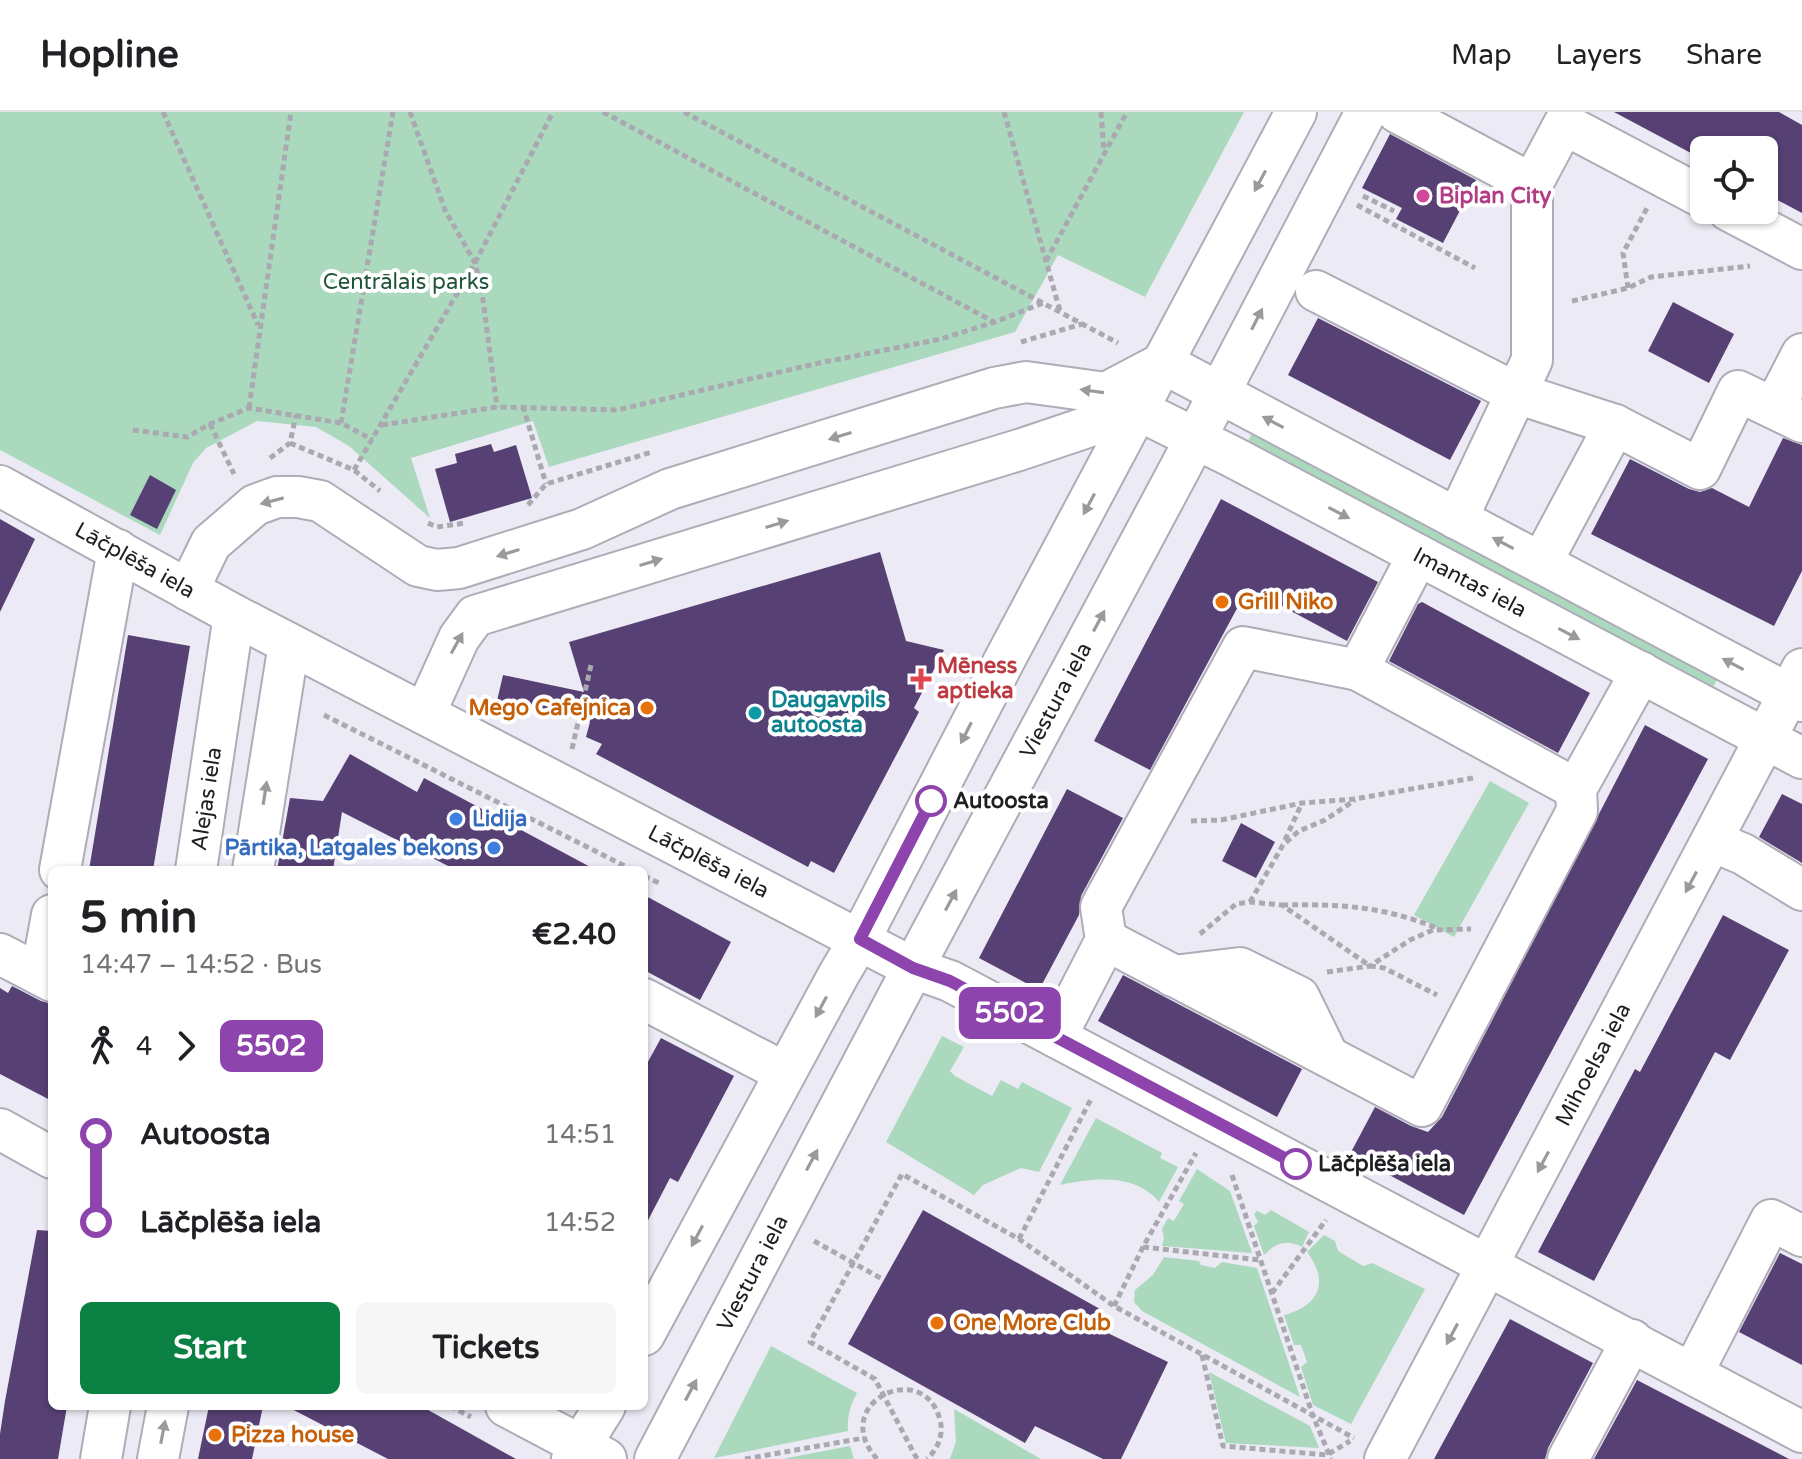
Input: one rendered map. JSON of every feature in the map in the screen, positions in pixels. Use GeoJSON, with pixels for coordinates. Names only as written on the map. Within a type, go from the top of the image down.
{"type":"FeatureCollection","features":[{"type":"Feature","properties":{"kind":"street"},"geometry":{"type":"LineString","coordinates":[[188,590],[211,543],[255,505],[277,497],[320,501],[418,566],[437,570],[459,568],[582,529],[670,489],[994,388],[1026,382],[1106,393],[1146,356],[1296,112]]}},
{"type":"Feature","properties":{"kind":"street","name":"Viestura iela"},"geometry":{"type":"LineString","coordinates":[[655,1459],[1366,112]]}},
{"type":"Feature","properties":{"kind":"street"},"geometry":{"type":"LineString","coordinates":[[1397,112],[1532,184]]}},
{"type":"Feature","properties":{"kind":"street"},"geometry":{"type":"LineString","coordinates":[[1457,519],[1532,360],[1532,184],[1564,124],[1690,190]]}},
{"type":"Feature","properties":{"kind":"street"},"geometry":{"type":"LineString","coordinates":[[1755,224],[1801,248]]}},
{"type":"Feature","properties":{"kind":"street"},"geometry":{"type":"LineString","coordinates":[[1316,291],[1516,393],[1615,425],[1700,469],[1738,391],[1788,415],[1802,354]]}},
{"type":"Feature","properties":{"kind":"street"},"geometry":{"type":"LineString","coordinates":[[1146,356],[1541,563],[1798,688]]}},
{"type":"Feature","properties":{"kind":"street"},"geometry":{"type":"LineString","coordinates":[[648,1328],[860,939],[1138,410],[1146,356]]}},
{"type":"Feature","properties":{"kind":"street"},"geometry":{"type":"LineString","coordinates":[[425,713],[459,638],[475,616],[1019,450],[1138,410]]}},
{"type":"Feature","properties":{"kind":"street","name":"Imantas iela"},"geometry":{"type":"LineString","coordinates":[[1138,410],[1802,758]]}},
{"type":"Feature","properties":{"kind":"street"},"geometry":{"type":"LineString","coordinates":[[1541,563],[1615,425]]}},
{"type":"Feature","properties":{"kind":"street","name":"Lāčplēša iela"},"geometry":{"type":"LineString","coordinates":[[0,486],[289,644],[913,968],[950,981],[1802,1432]]}},
{"type":"Feature","properties":{"kind":"street"},"geometry":{"type":"LineString","coordinates":[[582,529],[599,577]]}},
{"type":"Feature","properties":{"kind":"street"},"geometry":{"type":"LineString","coordinates":[[61,866],[118,550]]}},
{"type":"Feature","properties":{"kind":"street"},"geometry":{"type":"LineString","coordinates":[[1358,670],[1418,555]]}},
{"type":"Feature","properties":{"kind":"street","name":"Alejas iela"},"geometry":{"type":"LineString","coordinates":[[197,866],[234,615]]}},
{"type":"Feature","properties":{"kind":"street"},"geometry":{"type":"LineString","coordinates":[[254,866],[289,644]]}},
{"type":"Feature","properties":{"kind":"street"},"geometry":{"type":"LineString","coordinates":[[1056,1037],[1106,940],[1101,907],[1243,647],[1358,670],[1576,789]]}},
{"type":"Feature","properties":{"kind":"street"},"geometry":{"type":"LineString","coordinates":[[1106,940],[1422,1106],[1577,811],[1576,789],[1641,672]]}},
{"type":"Feature","properties":{"kind":"street","name":"Mihoelsa iela"},"geometry":{"type":"LineString","coordinates":[[1385,1459],[1765,738],[1798,688]]}},
{"type":"Feature","properties":{"kind":"street","name":"Alejas iela"},"geometry":{"type":"LineString","coordinates":[[218,728],[272,744]]}},
{"type":"Feature","properties":{"kind":"street"},"geometry":{"type":"LineString","coordinates":[[1712,841],[1743,854],[1802,890]]}},
{"type":"Feature","properties":{"kind":"street"},"geometry":{"type":"LineString","coordinates":[[0,954],[46,978],[48,957]]}},
{"type":"Feature","properties":{"kind":"street"},"geometry":{"type":"LineString","coordinates":[[648,1001],[785,1073]]}},
{"type":"Feature","properties":{"kind":"street"},"geometry":{"type":"LineString","coordinates":[[0,1129],[48,1156]]}},
{"type":"Feature","properties":{"kind":"street"},"geometry":{"type":"LineString","coordinates":[[1693,1372],[1771,1220],[1802,1236]]}},
{"type":"Feature","properties":{"kind":"street"},"geometry":{"type":"LineString","coordinates":[[1568,1459],[1632,1340]]}},
{"type":"Feature","properties":{"kind":"street"},"geometry":{"type":"LineString","coordinates":[[101,1459],[109,1410]]}},
{"type":"Feature","properties":{"kind":"street"},"geometry":{"type":"LineString","coordinates":[[158,1459],[167,1410]]}},
{"type":"Feature","properties":{"kind":"street"},"geometry":{"type":"LineString","coordinates":[[513,1410],[586,1455],[603,1410]]}},
{"type":"Feature","properties":{"kind":"path"},"geometry":{"type":"LineString","coordinates":[[163,112],[259,326]]}},
{"type":"Feature","properties":{"kind":"path"},"geometry":{"type":"LineString","coordinates":[[249,408],[291,112]]}},
{"type":"Feature","properties":{"kind":"path"},"geometry":{"type":"LineString","coordinates":[[341,423],[393,112]]}},
{"type":"Feature","properties":{"kind":"path"},"geometry":{"type":"LineString","coordinates":[[410,112],[445,210],[475,263],[482,292],[497,407]]}},
{"type":"Feature","properties":{"kind":"path"},"geometry":{"type":"LineString","coordinates":[[296,415],[290,443],[354,470],[475,263],[553,112]]}},
{"type":"Feature","properties":{"kind":"path"},"geometry":{"type":"LineString","coordinates":[[603,112],[995,322]]}},
{"type":"Feature","properties":{"kind":"path"},"geometry":{"type":"LineString","coordinates":[[684,112],[1146,356]]}},
{"type":"Feature","properties":{"kind":"path"},"geometry":{"type":"LineString","coordinates":[[1004,112],[1060,312]]}},
{"type":"Feature","properties":{"kind":"path"},"geometry":{"type":"LineString","coordinates":[[1101,112],[1104,153]]}},
{"type":"Feature","properties":{"kind":"path"},"geometry":{"type":"LineString","coordinates":[[1046,261],[1127,112]]}},
{"type":"Feature","properties":{"kind":"path"},"geometry":{"type":"LineString","coordinates":[[1628,288],[1623,253],[1663,176]]}},
{"type":"Feature","properties":{"kind":"path"},"geometry":{"type":"LineString","coordinates":[[1355,191],[1395,208],[1388,222]]}},
{"type":"Feature","properties":{"kind":"path"},"geometry":{"type":"LineString","coordinates":[[1356,205],[1475,268]]}},
{"type":"Feature","properties":{"kind":"path"},"geometry":{"type":"LineString","coordinates":[[1572,301],[1628,288],[1651,277],[1695,270],[1743,268],[1801,248]]}},
{"type":"Feature","properties":{"kind":"path"},"geometry":{"type":"LineString","coordinates":[[382,425],[497,407],[617,410],[819,363],[941,339],[1043,303]]}},
{"type":"Feature","properties":{"kind":"path"},"geometry":{"type":"LineString","coordinates":[[523,406],[546,484]]}},
{"type":"Feature","properties":{"kind":"path"},"geometry":{"type":"LineString","coordinates":[[133,430],[187,437],[249,408],[341,423],[373,440]]}},
{"type":"Feature","properties":{"kind":"path"},"geometry":{"type":"LineString","coordinates":[[210,424],[238,482]]}},
{"type":"Feature","properties":{"kind":"path"},"geometry":{"type":"LineString","coordinates":[[572,749],[591,665]]}},
{"type":"Feature","properties":{"kind":"path"},"geometry":{"type":"LineString","coordinates":[[944,666],[960,670]]}},
{"type":"Feature","properties":{"kind":"path"},"geometry":{"type":"LineString","coordinates":[[324,715],[625,866]]}},
{"type":"Feature","properties":{"kind":"path"},"geometry":{"type":"LineString","coordinates":[[1146,822],[1221,820],[1302,803],[1355,799],[1438,786],[1493,773],[1516,757]]}},
{"type":"Feature","properties":{"kind":"path"},"geometry":{"type":"LineString","coordinates":[[1283,845],[1299,831],[1325,820],[1355,799]]}},
{"type":"Feature","properties":{"kind":"path"},"geometry":{"type":"LineString","coordinates":[[1250,902],[1283,845],[1302,803]]}},
{"type":"Feature","properties":{"kind":"path"},"geometry":{"type":"LineString","coordinates":[[1166,972],[1236,904],[1361,906],[1403,915],[1441,930]]}},
{"type":"Feature","properties":{"kind":"path"},"geometry":{"type":"LineString","coordinates":[[1282,905],[1370,966]]}},
{"type":"Feature","properties":{"kind":"path"},"geometry":{"type":"LineString","coordinates":[[1370,966],[1410,940],[1433,930],[1475,929],[1512,933]]}},
{"type":"Feature","properties":{"kind":"path"},"geometry":{"type":"LineString","coordinates":[[1326,972],[1370,966],[1384,968],[1451,1001],[1481,995]]}},
{"type":"Feature","properties":{"kind":"path"},"geometry":{"type":"LineString","coordinates":[[1019,1239],[1108,1064]]}},
{"type":"Feature","properties":{"kind":"path"},"geometry":{"type":"LineString","coordinates":[[1114,1306],[1214,1120]]}},
{"type":"Feature","properties":{"kind":"path"},"geometry":{"type":"LineString","coordinates":[[1214,1120],[1329,1457]]}},
{"type":"Feature","properties":{"kind":"path"},"geometry":{"type":"LineString","coordinates":[[917,1459],[875,1379],[810,1342],[902,1174],[1019,1239],[1114,1306],[1355,1438],[1329,1457],[1223,1446],[1202,1355]]}},
{"type":"Feature","properties":{"kind":"path"},"geometry":{"type":"LineString","coordinates":[[1272,1293],[1348,1191]]}},
{"type":"Feature","properties":{"kind":"path"},"geometry":{"type":"LineString","coordinates":[[814,1241],[884,1280]]}},
{"type":"Feature","properties":{"kind":"path"},"geometry":{"type":"LineString","coordinates":[[1143,1247],[1260,1260]]}},
{"type":"Feature","properties":{"kind":"path"},"geometry":{"type":"LineString","coordinates":[[877,1459],[864,1438],[866,1412],[883,1394],[898,1389],[924,1395],[934,1405],[942,1430],[938,1444],[927,1459]]}},
{"type":"Feature","properties":{"kind":"path"},"geometry":{"type":"LineString","coordinates":[[745,1459],[864,1438]]}},
{"type":"Feature","properties":{"kind":"green space","name":"Centrālais parks"},"geometry":{"type":"Polygon","coordinates":[[[0,112],[1244,112],[1145,297],[1058,255],[1015,332],[549,467],[533,421],[411,458],[430,518],[349,446],[316,427],[257,421],[206,448],[193,463],[160,535],[0,450],[0,112]]]}},
{"type":"Feature","properties":{"kind":"green space"},"geometry":{"type":"Polygon","coordinates":[[[1252,433],[1718,678],[1713,687],[1246,445],[1252,433]]]}},
{"type":"Feature","properties":{"kind":"green space"},"geometry":{"type":"Polygon","coordinates":[[[1490,781],[1529,803],[1454,937],[1414,915],[1490,781]]]}},
{"type":"Feature","properties":{"kind":"green space"},"geometry":{"type":"Polygon","coordinates":[[[942,1036],[964,1047],[950,1071],[955,1076],[992,1096],[1001,1080],[1018,1089],[1022,1082],[1072,1108],[1039,1172],[1021,1168],[983,1185],[974,1195],[886,1142],[942,1036]]]}},
{"type":"Feature","properties":{"kind":"green space"},"geometry":{"type":"Polygon","coordinates":[[[1096,1118],[1162,1153],[1160,1158],[1178,1167],[1159,1202],[1138,1186],[1126,1182],[1099,1180],[1060,1185],[1096,1118]]]}},
{"type":"Feature","properties":{"kind":"green space"},"geometry":{"type":"Polygon","coordinates":[[[1197,1169],[1230,1191],[1252,1253],[1162,1246],[1162,1229],[1168,1218],[1174,1221],[1184,1204],[1179,1201],[1197,1169]]]}},
{"type":"Feature","properties":{"kind":"green space"},"geometry":{"type":"Polygon","coordinates":[[[1271,1210],[1309,1232],[1302,1247],[1282,1244],[1264,1255],[1254,1226],[1258,1222],[1254,1214],[1257,1211],[1265,1215],[1271,1210]]]}},
{"type":"Feature","properties":{"kind":"green space"},"geometry":{"type":"Polygon","coordinates":[[[1324,1235],[1335,1241],[1338,1251],[1363,1266],[1372,1263],[1425,1289],[1351,1424],[1313,1405],[1301,1367],[1307,1362],[1301,1345],[1294,1345],[1284,1315],[1306,1306],[1317,1291],[1318,1273],[1307,1252],[1324,1235]]]}},
{"type":"Feature","properties":{"kind":"green space"},"geometry":{"type":"Polygon","coordinates":[[[1164,1257],[1199,1261],[1201,1265],[1215,1268],[1222,1262],[1257,1268],[1300,1397],[1142,1311],[1134,1302],[1135,1290],[1153,1275],[1164,1257]]]}},
{"type":"Feature","properties":{"kind":"green space"},"geometry":{"type":"Polygon","coordinates":[[[771,1346],[857,1393],[852,1402],[848,1431],[714,1458],[771,1346]]]}},
{"type":"Feature","properties":{"kind":"green space"},"geometry":{"type":"Polygon","coordinates":[[[1209,1372],[1310,1426],[1319,1448],[1226,1443],[1209,1372]]]}},
{"type":"Feature","properties":{"kind":"green space"},"geometry":{"type":"Polygon","coordinates":[[[954,1409],[1041,1459],[950,1459],[956,1441],[954,1409]]]}},
{"type":"Feature","properties":{"kind":"green space"},"geometry":{"type":"Polygon","coordinates":[[[850,1446],[854,1459],[782,1459],[850,1446]]]}},
{"type":"Feature","properties":{"kind":"building"},"geometry":{"type":"Polygon","coordinates":[[[1614,112],[1779,112],[1802,125],[1802,213],[1778,200],[1778,136],[1690,136],[1690,153],[1614,112]]]}},
{"type":"Feature","properties":{"kind":"building","name":"Biplan City"},"geometry":{"type":"Polygon","coordinates":[[[1390,134],[1476,180],[1443,243],[1396,219],[1402,208],[1362,188],[1390,134]]]}},
{"type":"Feature","properties":{"kind":"building"},"geometry":{"type":"Polygon","coordinates":[[[1673,302],[1734,334],[1709,383],[1648,351],[1673,302]]]}},
{"type":"Feature","properties":{"kind":"building"},"geometry":{"type":"Polygon","coordinates":[[[1318,318],[1481,401],[1450,460],[1288,375],[1318,318]]]}},
{"type":"Feature","properties":{"kind":"building"},"geometry":{"type":"Polygon","coordinates":[[[1783,438],[1802,445],[1802,571],[1774,626],[1591,534],[1630,459],[1689,489],[1700,492],[1712,488],[1749,507],[1783,438]]]}},
{"type":"Feature","properties":{"kind":"building"},"geometry":{"type":"Polygon","coordinates":[[[491,444],[494,452],[516,445],[532,498],[450,522],[435,469],[457,463],[455,454],[491,444]]]}},
{"type":"Feature","properties":{"kind":"building"},"geometry":{"type":"Polygon","coordinates":[[[150,475],[176,490],[157,529],[130,515],[150,475]]]}},
{"type":"Feature","properties":{"kind":"building"},"geometry":{"type":"Polygon","coordinates":[[[1221,499],[1378,582],[1347,641],[1248,588],[1150,770],[1094,741],[1221,499]]]}},
{"type":"Feature","properties":{"kind":"building"},"geometry":{"type":"Polygon","coordinates":[[[0,519],[35,539],[0,612],[0,519]]]}},
{"type":"Feature","properties":{"kind":"building","name":"Daugavpils autoosta"},"geometry":{"type":"Polygon","coordinates":[[[880,552],[906,641],[944,650],[914,708],[919,712],[834,873],[811,861],[808,867],[596,754],[602,744],[586,737],[590,722],[497,701],[503,675],[584,692],[569,642],[880,552]]]}},
{"type":"Feature","properties":{"kind":"building"},"geometry":{"type":"Polygon","coordinates":[[[1422,602],[1590,693],[1558,753],[1389,661],[1418,604],[1422,602]]]}},
{"type":"Feature","properties":{"kind":"building"},"geometry":{"type":"Polygon","coordinates":[[[128,635],[190,646],[154,866],[90,866],[128,635]]]}},
{"type":"Feature","properties":{"kind":"building"},"geometry":{"type":"Polygon","coordinates":[[[1645,725],[1708,759],[1464,1215],[1350,1154],[1375,1107],[1428,1132],[1442,1117],[1645,725]]]}},
{"type":"Feature","properties":{"kind":"building"},"geometry":{"type":"Polygon","coordinates":[[[350,754],[417,792],[424,778],[589,866],[448,866],[342,812],[334,866],[278,866],[290,798],[323,801],[350,754]]]}},
{"type":"Feature","properties":{"kind":"building"},"geometry":{"type":"Polygon","coordinates":[[[1067,789],[1123,818],[1081,896],[1079,915],[1039,990],[979,958],[1067,789]]]}},
{"type":"Feature","properties":{"kind":"building"},"geometry":{"type":"Polygon","coordinates":[[[1782,794],[1802,804],[1802,863],[1759,837],[1782,794]]]}},
{"type":"Feature","properties":{"kind":"building"},"geometry":{"type":"Polygon","coordinates":[[[1241,823],[1275,842],[1256,878],[1222,861],[1241,823]]]}},
{"type":"Feature","properties":{"kind":"building"},"geometry":{"type":"Polygon","coordinates":[[[648,897],[731,942],[700,1000],[648,972],[648,897]]]}},
{"type":"Feature","properties":{"kind":"building"},"geometry":{"type":"Polygon","coordinates":[[[1723,915],[1789,950],[1730,1060],[1715,1052],[1594,1281],[1538,1252],[1635,1069],[1640,1072],[1723,915]]]}},
{"type":"Feature","properties":{"kind":"building"},"geometry":{"type":"Polygon","coordinates":[[[1123,975],[1302,1069],[1277,1117],[1098,1021],[1123,975]]]}},
{"type":"Feature","properties":{"kind":"building"},"geometry":{"type":"Polygon","coordinates":[[[12,986],[48,1003],[48,1099],[0,1074],[0,988],[8,993],[12,986]]]}},
{"type":"Feature","properties":{"kind":"building"},"geometry":{"type":"Polygon","coordinates":[[[661,1038],[734,1076],[678,1182],[670,1178],[648,1220],[648,1062],[661,1038]]]}},
{"type":"Feature","properties":{"kind":"building"},"geometry":{"type":"Polygon","coordinates":[[[923,1210],[1100,1309],[1091,1325],[1168,1362],[1121,1459],[1103,1459],[1035,1426],[1025,1443],[848,1344],[923,1210]]]}},
{"type":"Feature","properties":{"kind":"building"},"geometry":{"type":"Polygon","coordinates":[[[37,1230],[48,1231],[48,1410],[66,1410],[58,1459],[0,1459],[5,1401],[37,1230]]]}},
{"type":"Feature","properties":{"kind":"building"},"geometry":{"type":"Polygon","coordinates":[[[1780,1253],[1802,1264],[1802,1365],[1739,1332],[1780,1253]]]}},
{"type":"Feature","properties":{"kind":"building"},"geometry":{"type":"Polygon","coordinates":[[[1510,1319],[1593,1363],[1545,1459],[1434,1459],[1510,1319]]]}},
{"type":"Feature","properties":{"kind":"building"},"geometry":{"type":"Polygon","coordinates":[[[1637,1380],[1789,1459],[1594,1459],[1637,1380]]]}},
{"type":"Feature","properties":{"kind":"building"},"geometry":{"type":"Polygon","coordinates":[[[208,1410],[262,1410],[252,1459],[198,1459],[208,1410]]]}},
{"type":"Feature","properties":{"kind":"building"},"geometry":{"type":"Polygon","coordinates":[[[294,1410],[428,1410],[516,1459],[388,1459],[294,1410]]]}},
{"type":"Feature","properties":{"kind":"bus line","name":"5502"},"geometry":{"type":"LineString","coordinates":[[931,801],[860,939],[913,968],[950,981],[1296,1164]]}},
{"type":"Feature","properties":{"kind":"place","name":"Biplan City"},"geometry":{"type":"Point","coordinates":[1423,196]}},
{"type":"Feature","properties":{"kind":"place","name":"Grill Niko"},"geometry":{"type":"Point","coordinates":[1222,602]}},
{"type":"Feature","properties":{"kind":"place","name":"Mēness aptieka"},"geometry":{"type":"Point","coordinates":[921,679]}},
{"type":"Feature","properties":{"kind":"place","name":"Mego Cafejnica"},"geometry":{"type":"Point","coordinates":[647,708]}},
{"type":"Feature","properties":{"kind":"place","name":"Daugavpils autoosta"},"geometry":{"type":"Point","coordinates":[755,713]}},
{"type":"Feature","properties":{"kind":"place","name":"Autoosta"},"geometry":{"type":"Point","coordinates":[931,801]}},
{"type":"Feature","properties":{"kind":"place","name":"Lidija"},"geometry":{"type":"Point","coordinates":[456,819]}},
{"type":"Feature","properties":{"kind":"place","name":"Pārtika, Latgales bekons"},"geometry":{"type":"Point","coordinates":[494,848]}},
{"type":"Feature","properties":{"kind":"place","name":"Lāčplēša iela"},"geometry":{"type":"Point","coordinates":[1296,1164]}},
{"type":"Feature","properties":{"kind":"place","name":"One More Club"},"geometry":{"type":"Point","coordinates":[937,1323]}},
{"type":"Feature","properties":{"kind":"place","name":"Pizza house"},"geometry":{"type":"Point","coordinates":[215,1435]}}]}
